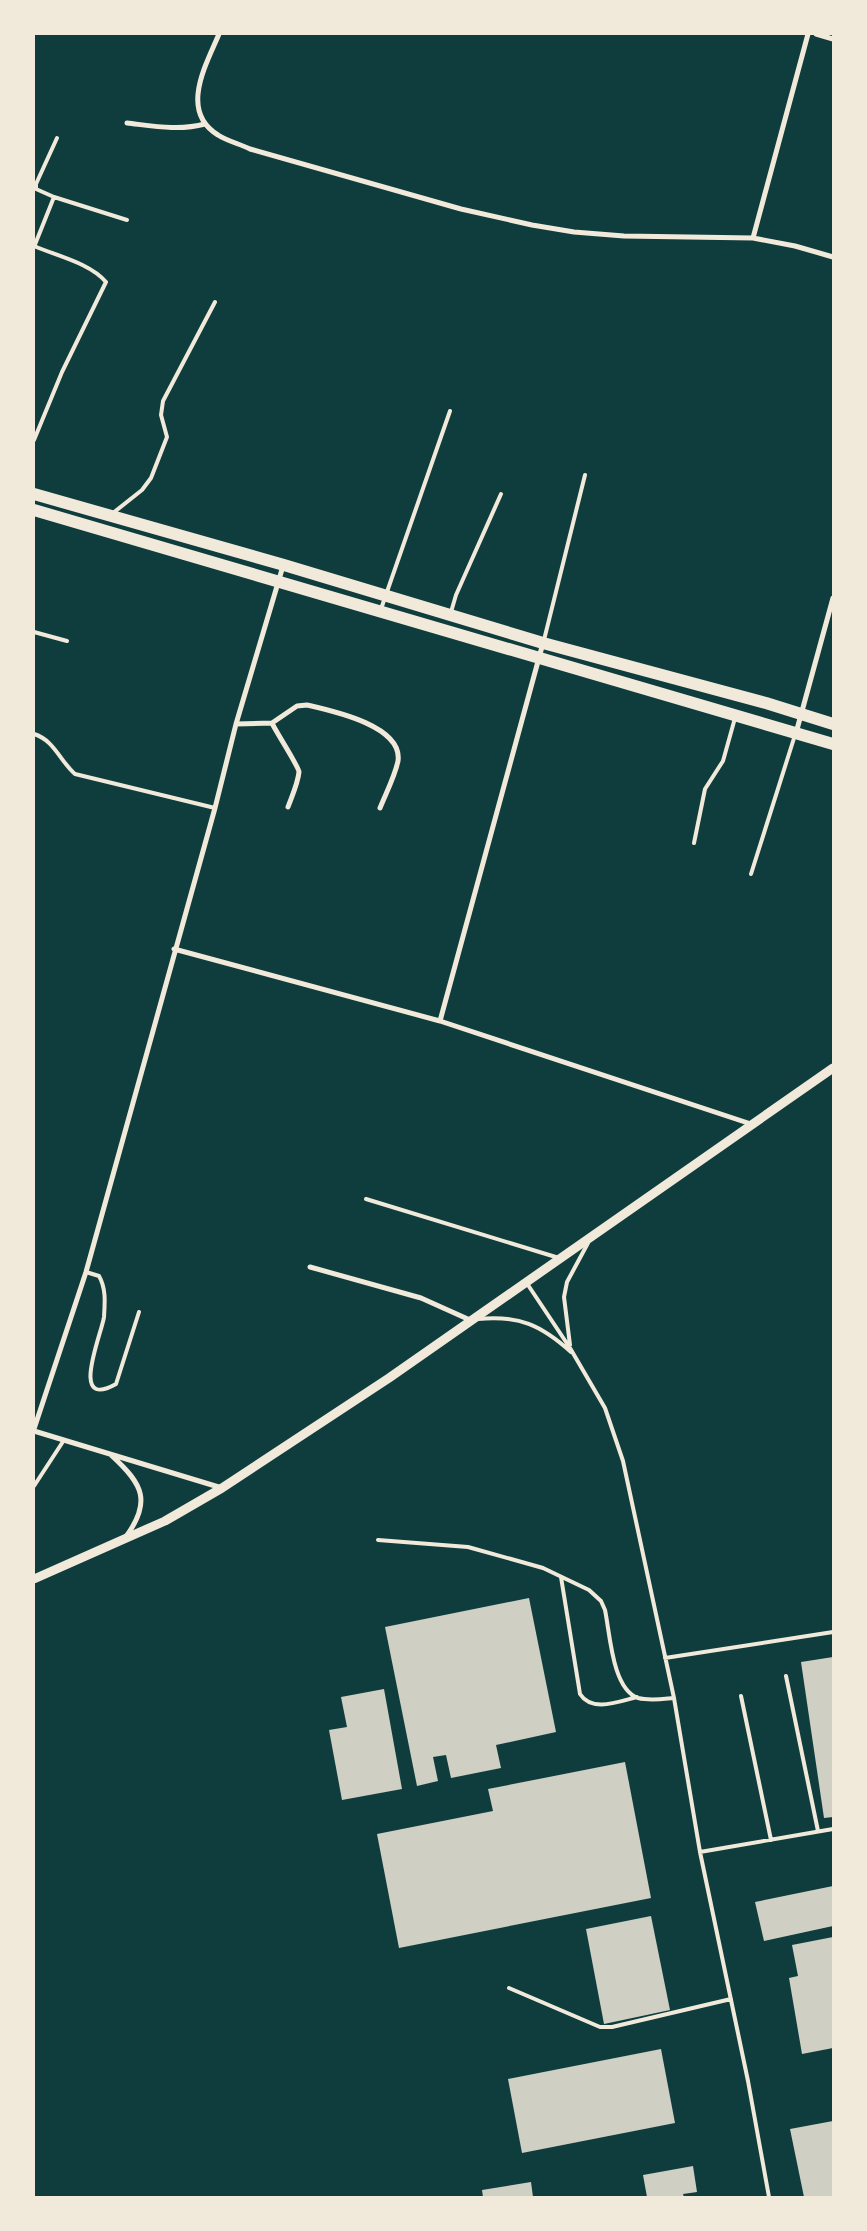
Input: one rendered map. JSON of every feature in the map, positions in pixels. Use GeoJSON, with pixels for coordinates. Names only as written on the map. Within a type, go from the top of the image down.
{"type":"FeatureCollection","features":[{"type":"Feature","properties":{"kind":"main road"},"geometry":{"type":"LineString","coordinates":[[34,494],[110,517],[284,564],[543,642],[766,703],[833,724]]}},
{"type":"Feature","properties":{"kind":"main road"},"geometry":{"type":"LineString","coordinates":[[34,510],[833,744]]}},
{"type":"Feature","properties":{"kind":"street"},"geometry":{"type":"LineString","coordinates":[[219,34],[199,80],[196,103],[205,124],[218,135],[250,149],[461,209],[532,225],[574,232],[624,236],[753,238],[795,246],[833,257]]}},
{"type":"Feature","properties":{"kind":"street"},"geometry":{"type":"LineString","coordinates":[[753,238],[808,34]]}},
{"type":"Feature","properties":{"kind":"street"},"geometry":{"type":"LineString","coordinates":[[816,34],[833,39]]}},
{"type":"Feature","properties":{"kind":"street"},"geometry":{"type":"LineString","coordinates":[[127,123],[164,128],[193,127],[205,124]]}},
{"type":"Feature","properties":{"kind":"street"},"geometry":{"type":"LineString","coordinates":[[222,1488],[34,1430],[86,1272],[174,949],[215,808],[236,724],[284,564]]}},
{"type":"Feature","properties":{"kind":"street"},"geometry":{"type":"LineString","coordinates":[[796,733],[833,598]]}},
{"type":"Feature","properties":{"kind":"street"},"geometry":{"type":"LineString","coordinates":[[440,1021],[543,642]]}},
{"type":"Feature","properties":{"kind":"street"},"geometry":{"type":"LineString","coordinates":[[236,724],[272,723],[297,706],[307,705],[371,725],[391,738],[396,745],[398,762],[380,808]]}},
{"type":"Feature","properties":{"kind":"street"},"geometry":{"type":"LineString","coordinates":[[272,723],[285,749],[297,764],[299,772],[288,807]]}},
{"type":"Feature","properties":{"kind":"street"},"geometry":{"type":"LineString","coordinates":[[174,949],[440,1021],[751,1124]]}},
{"type":"Feature","properties":{"kind":"street"},"geometry":{"type":"LineString","coordinates":[[34,1579],[165,1521],[222,1488],[389,1378],[594,1233],[833,1068]]}},
{"type":"Feature","properties":{"kind":"street"},"geometry":{"type":"LineString","coordinates":[[310,1267],[420,1298],[470,1320]]}},
{"type":"Feature","properties":{"kind":"street"},"geometry":{"type":"LineString","coordinates":[[111,1455],[131,1475],[140,1494],[141,1510],[138,1518],[123,1540]]}},
{"type":"Feature","properties":{"kind":"lane"},"geometry":{"type":"LineString","coordinates":[[57,138],[36,184],[36,189],[54,197],[127,220]]}},
{"type":"Feature","properties":{"kind":"lane"},"geometry":{"type":"LineString","coordinates":[[34,440],[62,372],[106,282],[99,274],[89,269],[34,246],[54,197]]}},
{"type":"Feature","properties":{"kind":"lane"},"geometry":{"type":"LineString","coordinates":[[98,529],[142,490],[150,478],[167,436],[161,415],[163,401],[215,302]]}},
{"type":"Feature","properties":{"kind":"lane"},"geometry":{"type":"LineString","coordinates":[[380,612],[450,411]]}},
{"type":"Feature","properties":{"kind":"lane"},"geometry":{"type":"LineString","coordinates":[[543,642],[585,475]]}},
{"type":"Feature","properties":{"kind":"lane"},"geometry":{"type":"LineString","coordinates":[[450,614],[456,595],[501,494]]}},
{"type":"Feature","properties":{"kind":"lane"},"geometry":{"type":"LineString","coordinates":[[34,632],[67,641]]}},
{"type":"Feature","properties":{"kind":"lane"},"geometry":{"type":"LineString","coordinates":[[694,843],[705,789],[723,761],[735,716]]}},
{"type":"Feature","properties":{"kind":"lane"},"geometry":{"type":"LineString","coordinates":[[751,874],[796,733]]}},
{"type":"Feature","properties":{"kind":"lane"},"geometry":{"type":"LineString","coordinates":[[34,734],[51,744],[66,766],[75,774],[215,808]]}},
{"type":"Feature","properties":{"kind":"lane"},"geometry":{"type":"LineString","coordinates":[[366,1199],[559,1258]]}},
{"type":"Feature","properties":{"kind":"lane"},"geometry":{"type":"LineString","coordinates":[[570,1348],[564,1297],[573,1268],[594,1233]]}},
{"type":"Feature","properties":{"kind":"lane"},"geometry":{"type":"LineString","coordinates":[[86,1272],[99,1276],[104,1285],[104,1319],[89,1375],[91,1384],[98,1389],[106,1390],[116,1384],[139,1312]]}},
{"type":"Feature","properties":{"kind":"lane"},"geometry":{"type":"LineString","coordinates":[[526,1282],[570,1348],[605,1408],[620,1452],[632,1497],[674,1698],[700,1852],[731,1999],[769,2197]]}},
{"type":"Feature","properties":{"kind":"lane"},"geometry":{"type":"LineString","coordinates":[[470,1320],[494,1318],[527,1322],[542,1328],[574,1355]]}},
{"type":"Feature","properties":{"kind":"lane"},"geometry":{"type":"LineString","coordinates":[[34,1486],[64,1440]]}},
{"type":"Feature","properties":{"kind":"lane"},"geometry":{"type":"LineString","coordinates":[[378,1540],[468,1546],[543,1568],[589,1590],[601,1601],[605,1610],[617,1673],[624,1686],[637,1698]]}},
{"type":"Feature","properties":{"kind":"lane"},"geometry":{"type":"LineString","coordinates":[[561,1577],[580,1694],[588,1703],[597,1705],[637,1698],[648,1700],[674,1698]]}},
{"type":"Feature","properties":{"kind":"lane"},"geometry":{"type":"LineString","coordinates":[[665,1658],[833,1632]]}},
{"type":"Feature","properties":{"kind":"lane"},"geometry":{"type":"LineString","coordinates":[[786,1676],[818,1831]]}},
{"type":"Feature","properties":{"kind":"lane"},"geometry":{"type":"LineString","coordinates":[[742,1696],[771,1840]]}},
{"type":"Feature","properties":{"kind":"lane"},"geometry":{"type":"LineString","coordinates":[[700,1852],[833,1829]]}},
{"type":"Feature","properties":{"kind":"lane"},"geometry":{"type":"LineString","coordinates":[[509,1988],[600,2027],[612,2027],[731,1999]]}},
{"type":"Feature","properties":{"kind":"building"},"geometry":{"type":"Polygon","coordinates":[[[529,1598],[556,1732],[496,1745],[501,1768],[451,1778],[446,1755],[433,1757],[438,1781],[417,1786],[385,1627],[529,1598]]]}},
{"type":"Feature","properties":{"kind":"building"},"geometry":{"type":"Polygon","coordinates":[[[833,1657],[833,1817],[824,1818],[801,1662],[833,1657]]]}},
{"type":"Feature","properties":{"kind":"building"},"geometry":{"type":"Polygon","coordinates":[[[384,1689],[402,1789],[342,1800],[329,1730],[347,1727],[341,1697],[384,1689]]]}},
{"type":"Feature","properties":{"kind":"building"},"geometry":{"type":"Polygon","coordinates":[[[625,1762],[651,1898],[399,1948],[377,1834],[493,1811],[488,1789],[625,1762]]]}},
{"type":"Feature","properties":{"kind":"building"},"geometry":{"type":"Polygon","coordinates":[[[833,1886],[833,1926],[764,1941],[755,1902],[833,1886]]]}},
{"type":"Feature","properties":{"kind":"building"},"geometry":{"type":"Polygon","coordinates":[[[651,1916],[670,2010],[604,2024],[586,1929],[651,1916]]]}},
{"type":"Feature","properties":{"kind":"building"},"geometry":{"type":"Polygon","coordinates":[[[833,1937],[833,2048],[802,2054],[789,1978],[798,1976],[792,1945],[833,1937]]]}},
{"type":"Feature","properties":{"kind":"building"},"geometry":{"type":"Polygon","coordinates":[[[661,2049],[675,2123],[522,2153],[508,2079],[661,2049]]]}},
{"type":"Feature","properties":{"kind":"building"},"geometry":{"type":"Polygon","coordinates":[[[833,2121],[833,2196],[804,2197],[790,2129],[833,2121]]]}},
{"type":"Feature","properties":{"kind":"building"},"geometry":{"type":"Polygon","coordinates":[[[693,2166],[697,2192],[683,2194],[684,2197],[647,2197],[643,2175],[693,2166]]]}},
{"type":"Feature","properties":{"kind":"building"},"geometry":{"type":"Polygon","coordinates":[[[531,2182],[533,2197],[483,2197],[482,2190],[531,2182]]]}}]}
